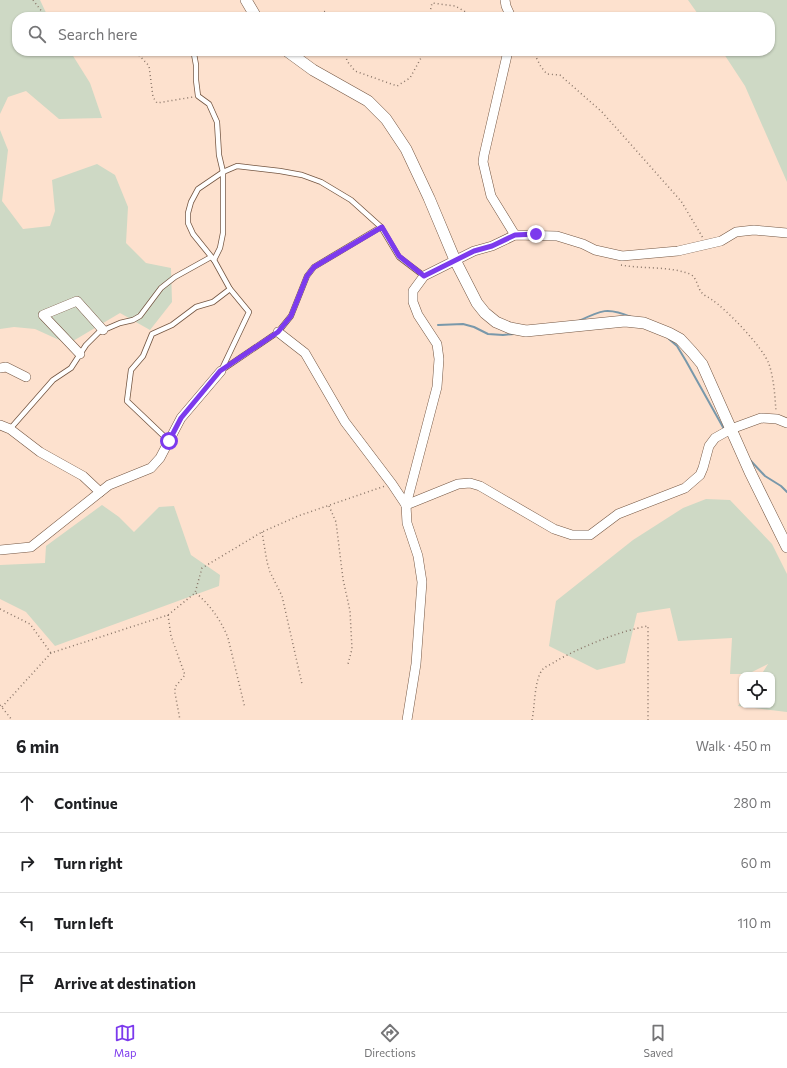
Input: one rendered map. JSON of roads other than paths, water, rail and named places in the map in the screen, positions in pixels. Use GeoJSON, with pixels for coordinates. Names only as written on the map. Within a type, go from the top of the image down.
{"type":"FeatureCollection","features":[{"type":"Feature","properties":{"kind":"street"},"geometry":{"type":"LineString","coordinates":[[246,0],[253,12]]}},
{"type":"Feature","properties":{"kind":"street"},"geometry":{"type":"LineString","coordinates":[[505,0],[509,12]]}},
{"type":"Feature","properties":{"kind":"street"},"geometry":{"type":"LineString","coordinates":[[294,56],[313,70],[368,101],[386,119],[406,149],[429,198],[455,260],[477,302],[485,313],[496,322],[510,328],[526,331],[625,321],[644,323],[669,333],[680,340],[702,364],[787,547]]}},
{"type":"Feature","properties":{"kind":"street"},"geometry":{"type":"LineString","coordinates":[[507,56],[484,155],[484,162],[491,196],[515,235]]}},
{"type":"Feature","properties":{"kind":"street"},"geometry":{"type":"LineString","coordinates":[[407,720],[416,664],[422,582],[418,556],[407,523],[406,505],[436,387],[439,359],[438,344],[418,315],[413,302],[413,291],[424,276],[474,251],[492,246],[515,235],[556,236],[583,244],[595,250],[622,256],[678,252],[721,241],[736,232],[754,230],[787,233]]}},
{"type":"Feature","properties":{"kind":"street"},"geometry":{"type":"LineString","coordinates":[[80,354],[43,315],[77,301],[103,330]]}},
{"type":"Feature","properties":{"kind":"street"},"geometry":{"type":"LineString","coordinates":[[278,332],[305,353],[345,422],[406,505]]}},
{"type":"Feature","properties":{"kind":"street"},"geometry":{"type":"LineString","coordinates":[[0,368],[6,367],[26,377]]}},
{"type":"Feature","properties":{"kind":"street"},"geometry":{"type":"LineString","coordinates":[[0,550],[31,547],[110,485],[152,468],[160,458],[181,418],[220,371]]}},
{"type":"Feature","properties":{"kind":"street"},"geometry":{"type":"LineString","coordinates":[[406,505],[458,484],[470,483],[480,486],[554,529],[572,535],[590,535],[618,514],[685,488],[693,482],[700,475],[709,446],[715,438],[731,429],[761,418],[777,419],[787,423]]}},
{"type":"Feature","properties":{"kind":"street"},"geometry":{"type":"LineString","coordinates":[[0,425],[10,429],[40,452],[83,476],[100,492]]}},
{"type":"Feature","properties":{"kind":"lane"},"geometry":{"type":"LineString","coordinates":[[10,429],[34,404],[53,380],[71,368],[86,345],[99,332],[140,316],[161,288],[175,277],[213,258],[220,248],[224,233],[223,172],[219,155],[217,122],[209,104],[198,96],[194,56]]}},
{"type":"Feature","properties":{"kind":"lane"},"geometry":{"type":"LineString","coordinates":[[220,371],[249,312],[230,289],[213,258],[193,234],[188,223],[188,213],[191,202],[198,189],[223,172],[237,166],[302,175],[321,182],[351,200],[382,227],[399,256],[424,276]]}},
{"type":"Feature","properties":{"kind":"lane"},"geometry":{"type":"LineString","coordinates":[[220,371],[278,332],[291,316],[307,276],[314,267],[382,227]]}},
{"type":"Feature","properties":{"kind":"lane"},"geometry":{"type":"LineString","coordinates":[[169,441],[127,401],[131,370],[143,356],[152,334],[172,325],[196,307],[213,302],[230,289]]}},
{"type":"Feature","properties":{"kind":"waterway"},"geometry":{"type":"LineString","coordinates":[[579,321],[593,314],[605,311],[616,312],[631,317]]}},
{"type":"Feature","properties":{"kind":"waterway"},"geometry":{"type":"LineString","coordinates":[[438,325],[463,324],[474,327],[488,334],[514,334]]}},
{"type":"Feature","properties":{"kind":"waterway"},"geometry":{"type":"LineString","coordinates":[[669,339],[677,346],[724,429]]}},
{"type":"Feature","properties":{"kind":"waterway"},"geometry":{"type":"LineString","coordinates":[[750,460],[765,476],[781,486],[787,492]]}}]}
